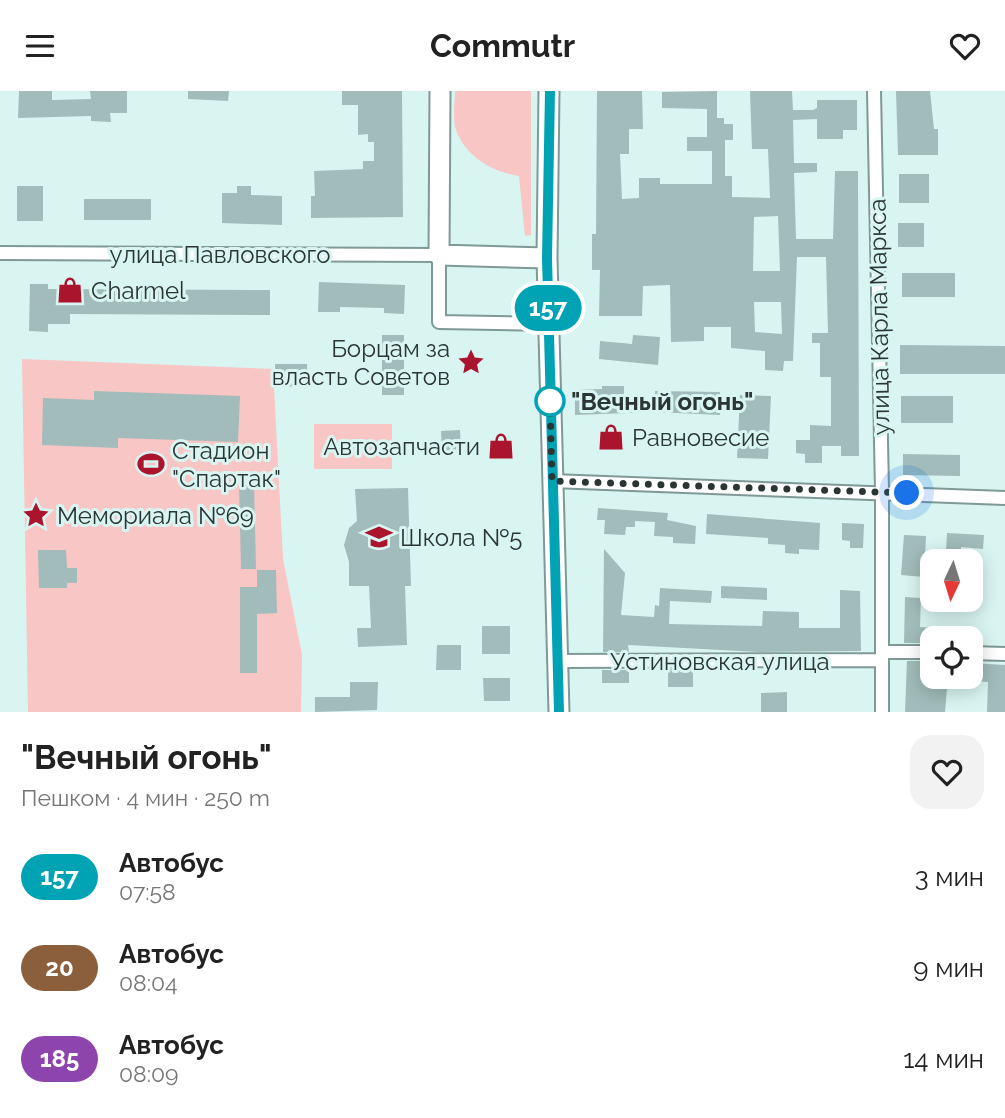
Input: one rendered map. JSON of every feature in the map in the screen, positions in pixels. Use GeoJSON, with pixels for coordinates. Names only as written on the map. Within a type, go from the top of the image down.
{"type":"FeatureCollection","features":[{"type":"Feature","properties":{"kind":"main road"},"geometry":{"type":"LineString","coordinates":[[440,91],[439,255],[547,258]]}},
{"type":"Feature","properties":{"kind":"main road"},"geometry":{"type":"LineString","coordinates":[[550,91],[547,258],[559,712]]}},
{"type":"Feature","properties":{"kind":"street","name":"улица Карла Маркса"},"geometry":{"type":"LineString","coordinates":[[874,91],[883,491],[882,712]]}},
{"type":"Feature","properties":{"kind":"street","name":"улица Павловского"},"geometry":{"type":"LineString","coordinates":[[0,253],[439,255]]}},
{"type":"Feature","properties":{"kind":"street"},"geometry":{"type":"LineString","coordinates":[[439,255],[439,322],[549,324]]}},
{"type":"Feature","properties":{"kind":"street"},"geometry":{"type":"LineString","coordinates":[[552,481],[883,491],[1005,498]]}},
{"type":"Feature","properties":{"kind":"street","name":"Устиновская улица"},"geometry":{"type":"LineString","coordinates":[[558,661],[882,656],[920,653]]}},
{"type":"Feature","properties":{"kind":"street"},"geometry":{"type":"LineString","coordinates":[[983,653],[1005,654]]}},
{"type":"Feature","properties":{"kind":"shaded area"},"geometry":{"type":"Polygon","coordinates":[[[455,91],[531,91],[531,235],[525,236],[519,176],[499,171],[481,162],[460,140],[454,121],[455,91]]]}},
{"type":"Feature","properties":{"kind":"shaded area","name":"Стадион \"Спартак\""},"geometry":{"type":"Polygon","coordinates":[[[22,359],[273,369],[283,559],[302,655],[301,712],[28,712],[22,359]]]}},
{"type":"Feature","properties":{"kind":"shaded area"},"geometry":{"type":"Polygon","coordinates":[[[314,424],[392,424],[392,469],[314,469],[314,424]]]}},
{"type":"Feature","properties":{"kind":"building"},"geometry":{"type":"Polygon","coordinates":[[[19,91],[52,91],[52,100],[91,99],[90,91],[127,91],[127,113],[110,113],[111,122],[91,121],[91,116],[18,118],[19,91]]]}},
{"type":"Feature","properties":{"kind":"building"},"geometry":{"type":"Polygon","coordinates":[[[188,91],[229,91],[228,101],[188,99],[188,91]]]}},
{"type":"Feature","properties":{"kind":"building"},"geometry":{"type":"Polygon","coordinates":[[[342,91],[402,91],[403,217],[311,218],[311,196],[315,196],[314,171],[363,169],[363,161],[374,161],[374,142],[368,142],[368,134],[358,135],[358,105],[342,105],[342,91]]]}},
{"type":"Feature","properties":{"kind":"building"},"geometry":{"type":"Polygon","coordinates":[[[597,91],[642,91],[643,129],[629,129],[629,154],[620,154],[622,199],[639,198],[639,178],[660,178],[660,184],[712,184],[712,151],[687,151],[687,137],[707,137],[707,109],[662,108],[662,92],[717,91],[717,118],[724,118],[724,124],[733,124],[733,140],[725,140],[725,176],[732,176],[732,197],[770,198],[768,149],[752,149],[750,91],[792,91],[793,110],[813,110],[817,108],[817,100],[857,100],[857,130],[843,130],[843,139],[817,139],[817,119],[793,120],[794,163],[817,163],[817,172],[794,173],[796,239],[833,239],[835,171],[858,171],[859,456],[841,456],[841,446],[822,446],[822,463],[805,463],[805,454],[796,453],[796,440],[810,440],[810,425],[831,426],[831,377],[820,377],[820,343],[812,343],[812,333],[828,333],[826,257],[797,257],[793,361],[784,361],[783,371],[765,370],[765,351],[731,348],[731,327],[704,327],[704,341],[671,342],[670,285],[643,286],[642,316],[599,316],[600,270],[592,270],[592,234],[596,234],[597,91]],[[778,216],[754,217],[753,271],[780,271],[778,216]],[[754,302],[755,332],[782,334],[781,302],[754,302]]]}},
{"type":"Feature","properties":{"kind":"building"},"geometry":{"type":"Polygon","coordinates":[[[896,91],[930,91],[934,129],[938,129],[938,155],[898,155],[896,91]]]}},
{"type":"Feature","properties":{"kind":"building"},"geometry":{"type":"Polygon","coordinates":[[[899,174],[929,174],[929,203],[899,203],[899,174]]]}},
{"type":"Feature","properties":{"kind":"building"},"geometry":{"type":"Polygon","coordinates":[[[17,186],[43,186],[43,221],[17,221],[17,186]]]}},
{"type":"Feature","properties":{"kind":"building"},"geometry":{"type":"Polygon","coordinates":[[[237,186],[251,186],[251,195],[282,196],[282,225],[222,223],[222,193],[237,193],[237,186]]]}},
{"type":"Feature","properties":{"kind":"building"},"geometry":{"type":"Polygon","coordinates":[[[84,199],[151,199],[151,220],[84,220],[84,199]]]}},
{"type":"Feature","properties":{"kind":"building"},"geometry":{"type":"Polygon","coordinates":[[[898,223],[924,223],[924,247],[898,247],[898,223]]]}},
{"type":"Feature","properties":{"kind":"building"},"geometry":{"type":"Polygon","coordinates":[[[902,273],[955,273],[955,297],[902,297],[902,273]]]}},
{"type":"Feature","properties":{"kind":"building"},"geometry":{"type":"Polygon","coordinates":[[[319,282],[405,285],[404,314],[384,313],[384,308],[340,307],[340,312],[318,312],[319,282]]]}},
{"type":"Feature","properties":{"kind":"building"},"geometry":{"type":"Polygon","coordinates":[[[30,284],[48,284],[48,289],[270,290],[270,315],[70,314],[70,324],[48,324],[48,332],[29,331],[30,284]]]}},
{"type":"Feature","properties":{"kind":"building"},"geometry":{"type":"Polygon","coordinates":[[[382,335],[404,335],[404,395],[382,395],[382,335]]]}},
{"type":"Feature","properties":{"kind":"building"},"geometry":{"type":"Polygon","coordinates":[[[633,335],[660,337],[658,365],[599,359],[600,341],[632,344],[633,335]]]}},
{"type":"Feature","properties":{"kind":"building"},"geometry":{"type":"Polygon","coordinates":[[[900,345],[1005,346],[1005,374],[900,374],[900,345]]]}},
{"type":"Feature","properties":{"kind":"building"},"geometry":{"type":"Polygon","coordinates":[[[275,364],[307,364],[308,386],[276,387],[275,364]]]}},
{"type":"Feature","properties":{"kind":"building"},"geometry":{"type":"Polygon","coordinates":[[[602,386],[624,386],[624,400],[655,400],[655,391],[720,392],[720,415],[655,412],[575,415],[575,390],[602,389],[602,386]]]}},
{"type":"Feature","properties":{"kind":"building"},"geometry":{"type":"Polygon","coordinates":[[[94,391],[240,396],[238,442],[118,438],[118,448],[42,445],[43,398],[94,400],[94,391]]]}},
{"type":"Feature","properties":{"kind":"building"},"geometry":{"type":"Polygon","coordinates":[[[740,395],[771,396],[768,459],[737,458],[740,395]]]}},
{"type":"Feature","properties":{"kind":"building"},"geometry":{"type":"Polygon","coordinates":[[[901,396],[953,396],[953,423],[901,423],[901,396]]]}},
{"type":"Feature","properties":{"kind":"building"},"geometry":{"type":"Polygon","coordinates":[[[460,430],[461,450],[442,451],[441,431],[460,430]]]}},
{"type":"Feature","properties":{"kind":"building"},"geometry":{"type":"Polygon","coordinates":[[[903,454],[960,455],[960,476],[903,475],[903,454]]]}},
{"type":"Feature","properties":{"kind":"building"},"geometry":{"type":"Polygon","coordinates":[[[239,482],[254,482],[256,569],[241,569],[239,482]]]}},
{"type":"Feature","properties":{"kind":"building","name":"Школа №5"},"geometry":{"type":"Polygon","coordinates":[[[408,488],[411,586],[405,586],[407,645],[358,647],[357,628],[371,628],[369,586],[349,586],[349,562],[344,545],[349,528],[357,521],[355,489],[408,488]]]}},
{"type":"Feature","properties":{"kind":"building"},"geometry":{"type":"Polygon","coordinates":[[[598,508],[668,513],[667,520],[696,526],[695,544],[673,543],[673,537],[654,536],[655,522],[635,521],[635,527],[626,527],[625,535],[604,534],[605,520],[597,520],[598,508]]]}},
{"type":"Feature","properties":{"kind":"building"},"geometry":{"type":"Polygon","coordinates":[[[707,514],[820,523],[819,550],[799,549],[799,554],[785,553],[785,545],[768,544],[768,538],[706,534],[707,514]]]}},
{"type":"Feature","properties":{"kind":"building"},"geometry":{"type":"Polygon","coordinates":[[[842,523],[864,524],[863,548],[850,548],[850,541],[842,540],[842,523]]]}},
{"type":"Feature","properties":{"kind":"building"},"geometry":{"type":"Polygon","coordinates":[[[947,533],[984,535],[983,549],[946,549],[947,533]]]}},
{"type":"Feature","properties":{"kind":"building"},"geometry":{"type":"Polygon","coordinates":[[[904,535],[926,536],[925,549],[920,549],[920,577],[901,575],[904,535]]]}},
{"type":"Feature","properties":{"kind":"building"},"geometry":{"type":"Polygon","coordinates":[[[604,549],[625,573],[621,615],[654,617],[655,605],[659,606],[660,588],[712,591],[711,603],[670,601],[669,624],[762,626],[763,611],[799,612],[799,628],[840,628],[840,590],[860,591],[861,651],[758,652],[628,645],[629,652],[603,652],[604,549]]]}},
{"type":"Feature","properties":{"kind":"building"},"geometry":{"type":"Polygon","coordinates":[[[38,550],[66,550],[67,568],[77,568],[77,583],[67,583],[67,588],[39,588],[38,550]]]}},
{"type":"Feature","properties":{"kind":"building"},"geometry":{"type":"Polygon","coordinates":[[[257,570],[276,570],[277,613],[257,614],[257,673],[240,673],[240,587],[257,587],[257,570]]]}},
{"type":"Feature","properties":{"kind":"building"},"geometry":{"type":"Polygon","coordinates":[[[721,586],[767,588],[767,600],[721,598],[721,586]]]}},
{"type":"Feature","properties":{"kind":"building"},"geometry":{"type":"Polygon","coordinates":[[[905,597],[920,598],[920,643],[904,643],[905,597]]]}},
{"type":"Feature","properties":{"kind":"building"},"geometry":{"type":"Polygon","coordinates":[[[482,626],[510,626],[510,654],[482,654],[482,626]]]}},
{"type":"Feature","properties":{"kind":"building"},"geometry":{"type":"Polygon","coordinates":[[[437,645],[461,645],[461,670],[436,670],[437,645]]]}},
{"type":"Feature","properties":{"kind":"building"},"geometry":{"type":"Polygon","coordinates":[[[907,661],[920,661],[920,689],[947,689],[945,712],[905,712],[907,661]]]}},
{"type":"Feature","properties":{"kind":"building"},"geometry":{"type":"Polygon","coordinates":[[[983,664],[1005,665],[1005,712],[987,712],[988,682],[983,682],[983,664]]]}},
{"type":"Feature","properties":{"kind":"building"},"geometry":{"type":"Polygon","coordinates":[[[668,669],[693,669],[693,687],[668,687],[668,669]]]}},
{"type":"Feature","properties":{"kind":"building"},"geometry":{"type":"Polygon","coordinates":[[[602,670],[629,670],[629,683],[602,683],[602,670]]]}},
{"type":"Feature","properties":{"kind":"building"},"geometry":{"type":"Polygon","coordinates":[[[483,678],[510,678],[510,701],[484,701],[483,678]]]}},
{"type":"Feature","properties":{"kind":"building"},"geometry":{"type":"Polygon","coordinates":[[[350,682],[378,682],[377,710],[315,712],[315,697],[350,697],[350,682]]]}},
{"type":"Feature","properties":{"kind":"building"},"geometry":{"type":"Polygon","coordinates":[[[787,692],[787,712],[761,712],[761,693],[787,692]]]}},
{"type":"Feature","properties":{"kind":"bus line","name":"157"},"geometry":{"type":"LineString","coordinates":[[550,91],[547,258],[559,712]]}},
{"type":"Feature","properties":{"kind":"place","name":"Charmel"},"geometry":{"type":"Point","coordinates":[70,290]}},
{"type":"Feature","properties":{"kind":"place","name":"Борцам за власть Советов"},"geometry":{"type":"Point","coordinates":[471,362]}},
{"type":"Feature","properties":{"kind":"place","name":"\"Вечный огонь\""},"geometry":{"type":"Point","coordinates":[550,401]}},
{"type":"Feature","properties":{"kind":"place","name":"Равновесие"},"geometry":{"type":"Point","coordinates":[611,437]}},
{"type":"Feature","properties":{"kind":"place","name":"Автозапчасти"},"geometry":{"type":"Point","coordinates":[501,446]}},
{"type":"Feature","properties":{"kind":"place","name":"Стадион \"Спартак\""},"geometry":{"type":"Point","coordinates":[151,464]}},
{"type":"Feature","properties":{"kind":"place","name":"Мемориала №69"},"geometry":{"type":"Point","coordinates":[36,515]}},
{"type":"Feature","properties":{"kind":"place","name":"Школа №5"},"geometry":{"type":"Point","coordinates":[379,537]}},
{"type":"Feature","properties":{"kind":"route"},"geometry":{"type":"LineString","coordinates":[[550,401],[552,481],[907,493]]}}]}
